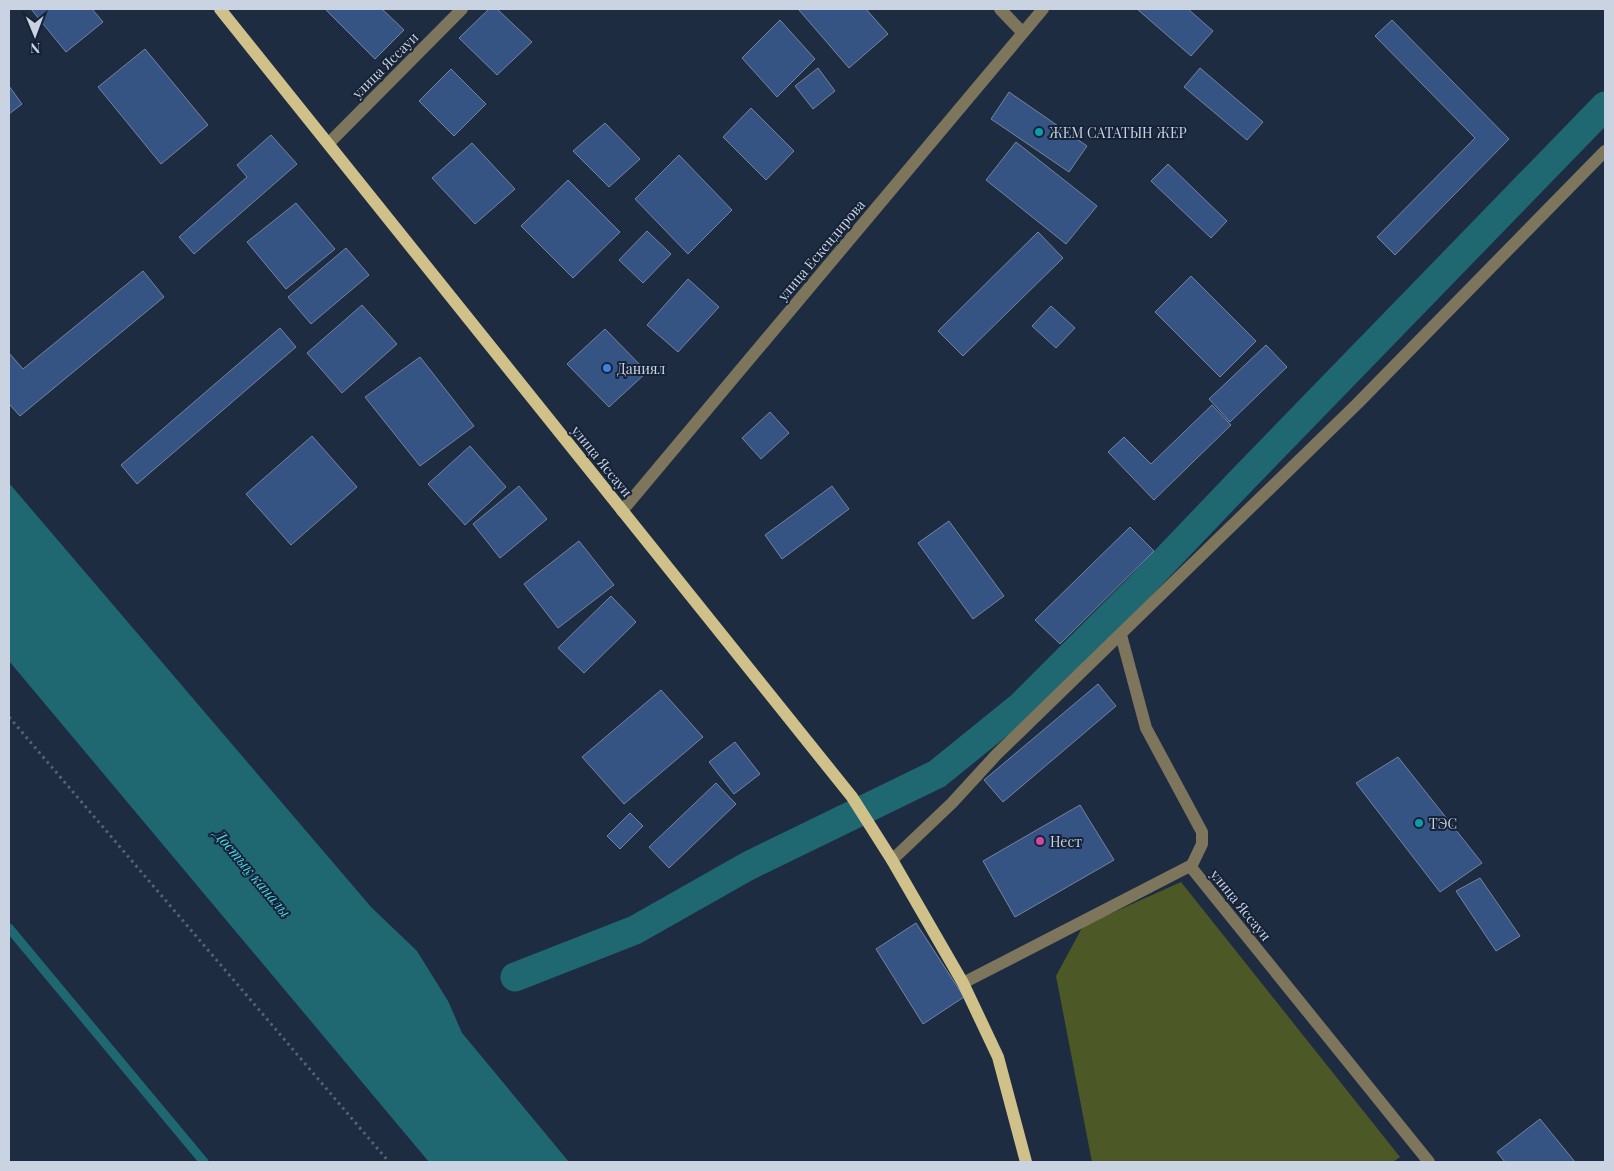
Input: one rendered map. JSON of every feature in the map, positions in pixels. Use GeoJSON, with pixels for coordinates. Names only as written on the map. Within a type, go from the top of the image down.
{"type":"FeatureCollection","features":[{"type":"Feature","properties":{"kind":"main road","name":"улица Яссауи"},"geometry":{"type":"LineString","coordinates":[[220,9],[852,797],[892,860]]}},
{"type":"Feature","properties":{"kind":"main road"},"geometry":{"type":"LineString","coordinates":[[892,860],[963,983],[998,1056],[1026,1162]]}},
{"type":"Feature","properties":{"kind":"street","name":"улица Яссауи"},"geometry":{"type":"LineString","coordinates":[[329,143],[462,9]]}},
{"type":"Feature","properties":{"kind":"street"},"geometry":{"type":"LineString","coordinates":[[1000,9],[1023,33]]}},
{"type":"Feature","properties":{"kind":"street","name":"улица Ескендирова"},"geometry":{"type":"LineString","coordinates":[[622,511],[1043,9]]}},
{"type":"Feature","properties":{"kind":"street"},"geometry":{"type":"LineString","coordinates":[[892,860],[952,803],[996,755],[1358,403],[1605,151]]}},
{"type":"Feature","properties":{"kind":"street"},"geometry":{"type":"LineString","coordinates":[[1121,634],[1146,728],[1202,832],[1202,844],[1191,868]]}},
{"type":"Feature","properties":{"kind":"street","name":"улица Яссауи"},"geometry":{"type":"LineString","coordinates":[[963,983],[1190,866],[1429,1162]]}},
{"type":"Feature","properties":{"kind":"path"},"geometry":{"type":"LineString","coordinates":[[9,717],[389,1162]]}},
{"type":"Feature","properties":{"kind":"shaded area"},"geometry":{"type":"Polygon","coordinates":[[[1181,882],[1400,1157],[1393,1162],[1092,1162],[1056,976],[1083,926],[1181,882]]]}},
{"type":"Feature","properties":{"kind":"water","name":"Достық каналы"},"geometry":{"type":"Polygon","coordinates":[[[9,483],[371,907],[417,951],[448,1001],[462,1033],[569,1162],[429,1162],[9,661],[9,483]]]}},
{"type":"Feature","properties":{"kind":"building"},"geometry":{"type":"Polygon","coordinates":[[[31,9],[92,9],[103,22],[66,52],[31,9]]]}},
{"type":"Feature","properties":{"kind":"building"},"geometry":{"type":"Polygon","coordinates":[[[325,9],[382,9],[404,30],[375,59],[325,9]]]}},
{"type":"Feature","properties":{"kind":"building"},"geometry":{"type":"Polygon","coordinates":[[[489,9],[497,9],[532,42],[497,75],[459,38],[489,9]]]}},
{"type":"Feature","properties":{"kind":"building"},"geometry":{"type":"Polygon","coordinates":[[[866,9],[888,34],[849,68],[799,10],[866,9]]]}},
{"type":"Feature","properties":{"kind":"building"},"geometry":{"type":"Polygon","coordinates":[[[1137,9],[1188,9],[1213,31],[1191,56],[1137,9]]]}},
{"type":"Feature","properties":{"kind":"building"},"geometry":{"type":"Polygon","coordinates":[[[780,20],[815,59],[777,97],[742,58],[780,20]]]}},
{"type":"Feature","properties":{"kind":"building"},"geometry":{"type":"Polygon","coordinates":[[[1392,20],[1509,139],[1395,255],[1377,237],[1475,138],[1375,36],[1392,20]]]}},
{"type":"Feature","properties":{"kind":"building"},"geometry":{"type":"Polygon","coordinates":[[[145,49],[208,125],[161,164],[98,87],[145,49]]]}},
{"type":"Feature","properties":{"kind":"building"},"geometry":{"type":"Polygon","coordinates":[[[818,68],[835,91],[813,109],[795,86],[818,68]]]}},
{"type":"Feature","properties":{"kind":"building"},"geometry":{"type":"Polygon","coordinates":[[[1200,68],[1263,122],[1247,140],[1184,87],[1200,68]]]}},
{"type":"Feature","properties":{"kind":"building"},"geometry":{"type":"Polygon","coordinates":[[[451,69],[486,104],[454,136],[419,101],[451,69]]]}},
{"type":"Feature","properties":{"kind":"building"},"geometry":{"type":"Polygon","coordinates":[[[9,86],[22,104],[9,114],[9,86]]]}},
{"type":"Feature","properties":{"kind":"building","name":"ЖЕМ САТАТЫН ЖЕР"},"geometry":{"type":"Polygon","coordinates":[[[1009,92],[1087,146],[1069,172],[991,119],[1009,92]]]}},
{"type":"Feature","properties":{"kind":"building"},"geometry":{"type":"Polygon","coordinates":[[[751,108],[794,151],[766,180],[723,137],[751,108]]]}},
{"type":"Feature","properties":{"kind":"building"},"geometry":{"type":"Polygon","coordinates":[[[605,123],[640,159],[609,187],[573,151],[605,123]]]}},
{"type":"Feature","properties":{"kind":"building"},"geometry":{"type":"Polygon","coordinates":[[[271,135],[297,164],[194,254],[179,237],[247,177],[237,165],[271,135]]]}},
{"type":"Feature","properties":{"kind":"building"},"geometry":{"type":"Polygon","coordinates":[[[1016,142],[1097,206],[1066,244],[986,180],[1016,142]]]}},
{"type":"Feature","properties":{"kind":"building"},"geometry":{"type":"Polygon","coordinates":[[[472,143],[515,189],[475,224],[432,178],[472,143]]]}},
{"type":"Feature","properties":{"kind":"building"},"geometry":{"type":"Polygon","coordinates":[[[679,155],[732,210],[688,254],[635,199],[679,155]]]}},
{"type":"Feature","properties":{"kind":"building"},"geometry":{"type":"Polygon","coordinates":[[[1168,164],[1227,221],[1211,238],[1151,181],[1168,164]]]}},
{"type":"Feature","properties":{"kind":"building"},"geometry":{"type":"Polygon","coordinates":[[[568,180],[620,232],[573,278],[521,226],[568,180]]]}},
{"type":"Feature","properties":{"kind":"building"},"geometry":{"type":"Polygon","coordinates":[[[296,203],[335,249],[286,289],[247,242],[296,203]]]}},
{"type":"Feature","properties":{"kind":"building"},"geometry":{"type":"Polygon","coordinates":[[[647,231],[671,254],[643,283],[619,260],[647,231]]]}},
{"type":"Feature","properties":{"kind":"building"},"geometry":{"type":"Polygon","coordinates":[[[1038,232],[1063,258],[963,356],[938,331],[1038,232]]]}},
{"type":"Feature","properties":{"kind":"building"},"geometry":{"type":"Polygon","coordinates":[[[346,248],[369,275],[311,324],[288,297],[346,248]]]}},
{"type":"Feature","properties":{"kind":"building"},"geometry":{"type":"Polygon","coordinates":[[[143,271],[164,297],[20,416],[9,404],[9,353],[23,369],[143,271]]]}},
{"type":"Feature","properties":{"kind":"building"},"geometry":{"type":"Polygon","coordinates":[[[1191,276],[1256,341],[1220,377],[1155,312],[1191,276]]]}},
{"type":"Feature","properties":{"kind":"building"},"geometry":{"type":"Polygon","coordinates":[[[688,279],[719,307],[678,352],[647,325],[688,279]]]}},
{"type":"Feature","properties":{"kind":"building"},"geometry":{"type":"Polygon","coordinates":[[[362,305],[397,344],[342,393],[307,353],[362,305]]]}},
{"type":"Feature","properties":{"kind":"building"},"geometry":{"type":"Polygon","coordinates":[[[1051,306],[1075,328],[1056,348],[1032,326],[1051,306]]]}},
{"type":"Feature","properties":{"kind":"building"},"geometry":{"type":"Polygon","coordinates":[[[280,328],[296,347],[137,484],[121,465],[280,328]]]}},
{"type":"Feature","properties":{"kind":"building","name":"Даниял"},"geometry":{"type":"Polygon","coordinates":[[[605,329],[647,372],[609,407],[567,364],[605,329]]]}},
{"type":"Feature","properties":{"kind":"building"},"geometry":{"type":"Polygon","coordinates":[[[1266,345],[1287,367],[1230,422],[1209,399],[1266,345]]]}},
{"type":"Feature","properties":{"kind":"building"},"geometry":{"type":"Polygon","coordinates":[[[420,357],[474,426],[420,466],[365,397],[420,357]]]}},
{"type":"Feature","properties":{"kind":"building"},"geometry":{"type":"Polygon","coordinates":[[[1212,405],[1231,425],[1154,500],[1108,452],[1124,437],[1151,464],[1212,405]]]}},
{"type":"Feature","properties":{"kind":"building"},"geometry":{"type":"Polygon","coordinates":[[[770,412],[789,433],[761,459],[742,438],[770,412]]]}},
{"type":"Feature","properties":{"kind":"building"},"geometry":{"type":"Polygon","coordinates":[[[312,436],[357,487],[291,545],[246,494],[312,436]]]}},
{"type":"Feature","properties":{"kind":"building"},"geometry":{"type":"Polygon","coordinates":[[[470,446],[506,487],[465,525],[428,484],[470,446]]]}},
{"type":"Feature","properties":{"kind":"building"},"geometry":{"type":"Polygon","coordinates":[[[519,486],[547,519],[500,558],[473,524],[519,486]]]}},
{"type":"Feature","properties":{"kind":"building"},"geometry":{"type":"Polygon","coordinates":[[[832,486],[849,509],[782,559],[765,535],[832,486]]]}},
{"type":"Feature","properties":{"kind":"building"},"geometry":{"type":"Polygon","coordinates":[[[949,521],[1004,596],[973,619],[918,543],[949,521]]]}},
{"type":"Feature","properties":{"kind":"building"},"geometry":{"type":"Polygon","coordinates":[[[1130,527],[1154,551],[1060,644],[1035,620],[1130,527]]]}},
{"type":"Feature","properties":{"kind":"building"},"geometry":{"type":"Polygon","coordinates":[[[579,541],[614,585],[558,628],[524,584],[579,541]]]}},
{"type":"Feature","properties":{"kind":"building"},"geometry":{"type":"Polygon","coordinates":[[[611,596],[636,622],[584,673],[558,648],[611,596]]]}},
{"type":"Feature","properties":{"kind":"building"},"geometry":{"type":"Polygon","coordinates":[[[1098,684],[1116,706],[1003,802],[984,780],[1098,684]]]}},
{"type":"Feature","properties":{"kind":"building"},"geometry":{"type":"Polygon","coordinates":[[[661,690],[703,737],[624,804],[582,757],[661,690]]]}},
{"type":"Feature","properties":{"kind":"building"},"geometry":{"type":"Polygon","coordinates":[[[735,742],[760,774],[734,794],[709,762],[735,742]]]}},
{"type":"Feature","properties":{"kind":"building","name":"ТЭС"},"geometry":{"type":"Polygon","coordinates":[[[1398,757],[1482,863],[1440,892],[1356,783],[1398,757]]]}},
{"type":"Feature","properties":{"kind":"building"},"geometry":{"type":"Polygon","coordinates":[[[716,783],[736,804],[669,868],[649,847],[716,783]]]}},
{"type":"Feature","properties":{"kind":"building"},"geometry":{"type":"Polygon","coordinates":[[[1080,805],[1114,860],[1015,917],[983,861],[1080,805]]]}},
{"type":"Feature","properties":{"kind":"building"},"geometry":{"type":"Polygon","coordinates":[[[630,813],[643,826],[620,849],[607,836],[630,813]]]}},
{"type":"Feature","properties":{"kind":"building"},"geometry":{"type":"Polygon","coordinates":[[[1480,878],[1520,936],[1496,951],[1456,891],[1480,878]]]}},
{"type":"Feature","properties":{"kind":"building"},"geometry":{"type":"Polygon","coordinates":[[[916,923],[964,997],[923,1024],[876,949],[916,923]]]}},
{"type":"Feature","properties":{"kind":"building"},"geometry":{"type":"Polygon","coordinates":[[[1540,1119],[1575,1162],[1505,1162],[1497,1152],[1540,1119]]]}},
{"type":"Feature","properties":{"kind":"waterway"},"geometry":{"type":"LineString","coordinates":[[515,977],[635,930],[748,866],[937,774],[1021,706],[1136,591],[1605,106]]}},
{"type":"Feature","properties":{"kind":"waterway"},"geometry":{"type":"LineString","coordinates":[[9,928],[204,1162]]}},
{"type":"Feature","properties":{"kind":"place","name":"ЖЕМ САТАТЫН ЖЕР"},"geometry":{"type":"Point","coordinates":[1039,132]}},
{"type":"Feature","properties":{"kind":"place","name":"Даниял"},"geometry":{"type":"Point","coordinates":[607,368]}},
{"type":"Feature","properties":{"kind":"place","name":"ТЭС"},"geometry":{"type":"Point","coordinates":[1419,823]}},
{"type":"Feature","properties":{"kind":"place","name":"Нест"},"geometry":{"type":"Point","coordinates":[1040,841]}}]}
